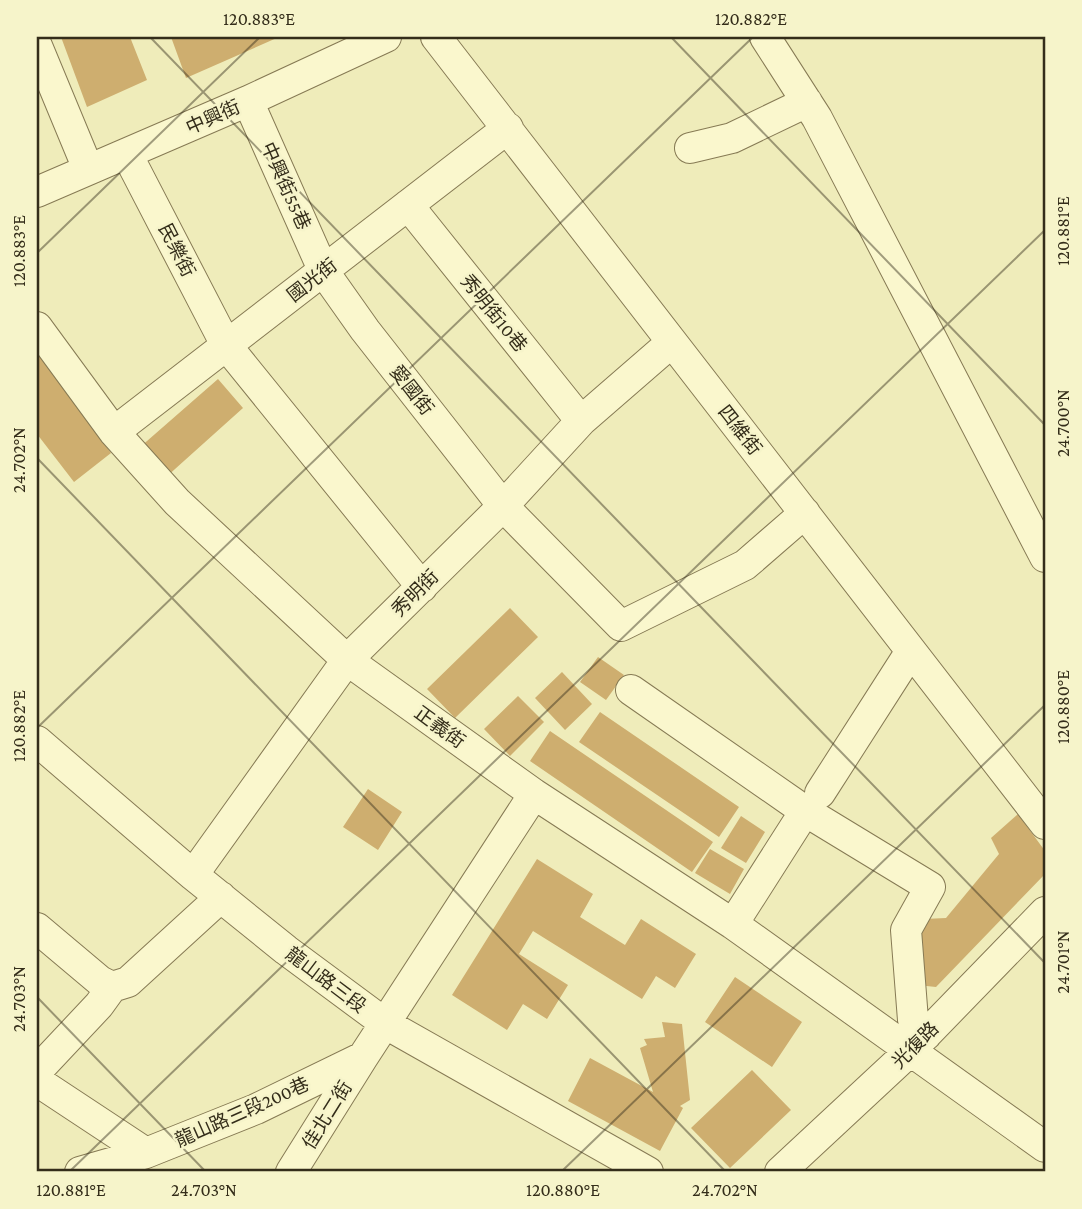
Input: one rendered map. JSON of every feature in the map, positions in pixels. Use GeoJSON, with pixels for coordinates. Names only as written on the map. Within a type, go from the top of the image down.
{"type":"FeatureCollection","features":[{"type":"Feature","properties":{"kind":"street","name":"中興街"},"geometry":{"type":"LineString","coordinates":[[37,192],[248,101],[386,37]]}},
{"type":"Feature","properties":{"kind":"street","name":"四維街"},"geometry":{"type":"LineString","coordinates":[[436,37],[1045,824]]}},
{"type":"Feature","properties":{"kind":"street"},"geometry":{"type":"LineString","coordinates":[[765,37],[807,102],[1045,556]]}},
{"type":"Feature","properties":{"kind":"street"},"geometry":{"type":"LineString","coordinates":[[37,46],[88,169]]}},
{"type":"Feature","properties":{"kind":"street","name":"中興街55巷"},"geometry":{"type":"LineString","coordinates":[[248,101],[324,272]]}},
{"type":"Feature","properties":{"kind":"street"},"geometry":{"type":"LineString","coordinates":[[690,148],[732,138],[807,102]]}},
{"type":"Feature","properties":{"kind":"street","name":"國光街"},"geometry":{"type":"LineString","coordinates":[[114,432],[508,128]]}},
{"type":"Feature","properties":{"kind":"street","name":"民樂街"},"geometry":{"type":"LineString","coordinates":[[127,154],[226,345],[422,587]]}},
{"type":"Feature","properties":{"kind":"street","name":"秀明街10巷"},"geometry":{"type":"LineString","coordinates":[[408,205],[581,421]]}},
{"type":"Feature","properties":{"kind":"street","name":"愛國街"},"geometry":{"type":"LineString","coordinates":[[324,272],[365,330],[503,506],[621,626],[744,565],[805,513]]}},
{"type":"Feature","properties":{"kind":"street","name":"正義街"},"geometry":{"type":"LineString","coordinates":[[37,327],[114,432],[177,502],[347,660],[534,794],[918,1043],[1045,1147]]}},
{"type":"Feature","properties":{"kind":"street","name":"秀明街"},"geometry":{"type":"LineString","coordinates":[[193,875],[347,660],[503,506],[581,421],[672,342]]}},
{"type":"Feature","properties":{"kind":"street"},"geometry":{"type":"LineString","coordinates":[[733,924],[911,651]]}},
{"type":"Feature","properties":{"kind":"street"},"geometry":{"type":"LineString","coordinates":[[631,690],[812,802],[930,887],[906,930],[913,1020],[918,1043]]}},
{"type":"Feature","properties":{"kind":"street","name":"龍山路三段"},"geometry":{"type":"LineString","coordinates":[[37,741],[193,875],[286,950],[386,1024],[648,1172]]}},
{"type":"Feature","properties":{"kind":"street","name":"龍山路三段200巷"},"geometry":{"type":"LineString","coordinates":[[80,1172],[146,1153],[256,1109],[363,1057],[534,794]]}},
{"type":"Feature","properties":{"kind":"street"},"geometry":{"type":"LineString","coordinates":[[37,1071],[99,1005],[112,987],[128,982],[221,897]]}},
{"type":"Feature","properties":{"kind":"street","name":"光復路"},"geometry":{"type":"LineString","coordinates":[[779,1172],[918,1043],[1045,912]]}},
{"type":"Feature","properties":{"kind":"street"},"geometry":{"type":"LineString","coordinates":[[37,928],[100,981],[112,987]]}},
{"type":"Feature","properties":{"kind":"street","name":"佳北二街"},"geometry":{"type":"LineString","coordinates":[[291,1172],[363,1057]]}},
{"type":"Feature","properties":{"kind":"street"},"geometry":{"type":"LineString","coordinates":[[37,1081],[146,1153]]}},
{"type":"Feature","properties":{"kind":"building"},"geometry":{"type":"Polygon","coordinates":[[[61,37],[130,37],[147,80],[87,107],[61,37]]]}},
{"type":"Feature","properties":{"kind":"building"},"geometry":{"type":"Polygon","coordinates":[[[171,37],[279,37],[186,78],[171,37]]]}},
{"type":"Feature","properties":{"kind":"building"},"geometry":{"type":"Polygon","coordinates":[[[37,352],[111,453],[74,482],[37,434],[37,352]]]}},
{"type":"Feature","properties":{"kind":"building"},"geometry":{"type":"Polygon","coordinates":[[[218,379],[243,408],[165,478],[139,448],[218,379]]]}},
{"type":"Feature","properties":{"kind":"building"},"geometry":{"type":"Polygon","coordinates":[[[510,608],[538,637],[455,718],[427,689],[510,608]]]}},
{"type":"Feature","properties":{"kind":"building"},"geometry":{"type":"Polygon","coordinates":[[[598,657],[624,675],[606,700],[580,682],[598,657]]]}},
{"type":"Feature","properties":{"kind":"building"},"geometry":{"type":"Polygon","coordinates":[[[562,672],[592,704],[565,730],[535,698],[562,672]]]}},
{"type":"Feature","properties":{"kind":"building"},"geometry":{"type":"Polygon","coordinates":[[[518,696],[544,722],[510,756],[484,729],[518,696]]]}},
{"type":"Feature","properties":{"kind":"building"},"geometry":{"type":"Polygon","coordinates":[[[600,712],[739,807],[719,837],[579,742],[600,712]]]}},
{"type":"Feature","properties":{"kind":"building"},"geometry":{"type":"Polygon","coordinates":[[[550,731],[713,842],[692,872],[530,761],[550,731]]]}},
{"type":"Feature","properties":{"kind":"building"},"geometry":{"type":"Polygon","coordinates":[[[368,789],[402,812],[378,850],[343,827],[368,789]]]}},
{"type":"Feature","properties":{"kind":"building"},"geometry":{"type":"Polygon","coordinates":[[[1018,814],[1045,851],[1045,874],[936,987],[917,985],[916,927],[924,919],[946,918],[999,854],[991,838],[1018,814]]]}},
{"type":"Feature","properties":{"kind":"building"},"geometry":{"type":"Polygon","coordinates":[[[741,816],[765,832],[746,863],[721,848],[741,816]]]}},
{"type":"Feature","properties":{"kind":"building"},"geometry":{"type":"Polygon","coordinates":[[[710,849],[744,869],[730,894],[695,873],[710,849]]]}},
{"type":"Feature","properties":{"kind":"building"},"geometry":{"type":"Polygon","coordinates":[[[537,859],[593,894],[580,917],[625,945],[641,919],[696,954],[675,988],[656,976],[642,999],[533,931],[519,954],[568,985],[547,1019],[523,1004],[507,1030],[452,995],[537,859]]]}},
{"type":"Feature","properties":{"kind":"building"},"geometry":{"type":"Polygon","coordinates":[[[735,977],[802,1022],[772,1067],[705,1022],[735,977]]]}},
{"type":"Feature","properties":{"kind":"building"},"geometry":{"type":"Polygon","coordinates":[[[662,1022],[682,1024],[690,1100],[680,1106],[683,1108],[660,1151],[568,1101],[590,1058],[653,1092],[640,1048],[647,1045],[644,1039],[665,1037],[662,1022]]]}},
{"type":"Feature","properties":{"kind":"building"},"geometry":{"type":"Polygon","coordinates":[[[752,1070],[791,1110],[730,1168],[691,1128],[752,1070]]]}}]}
